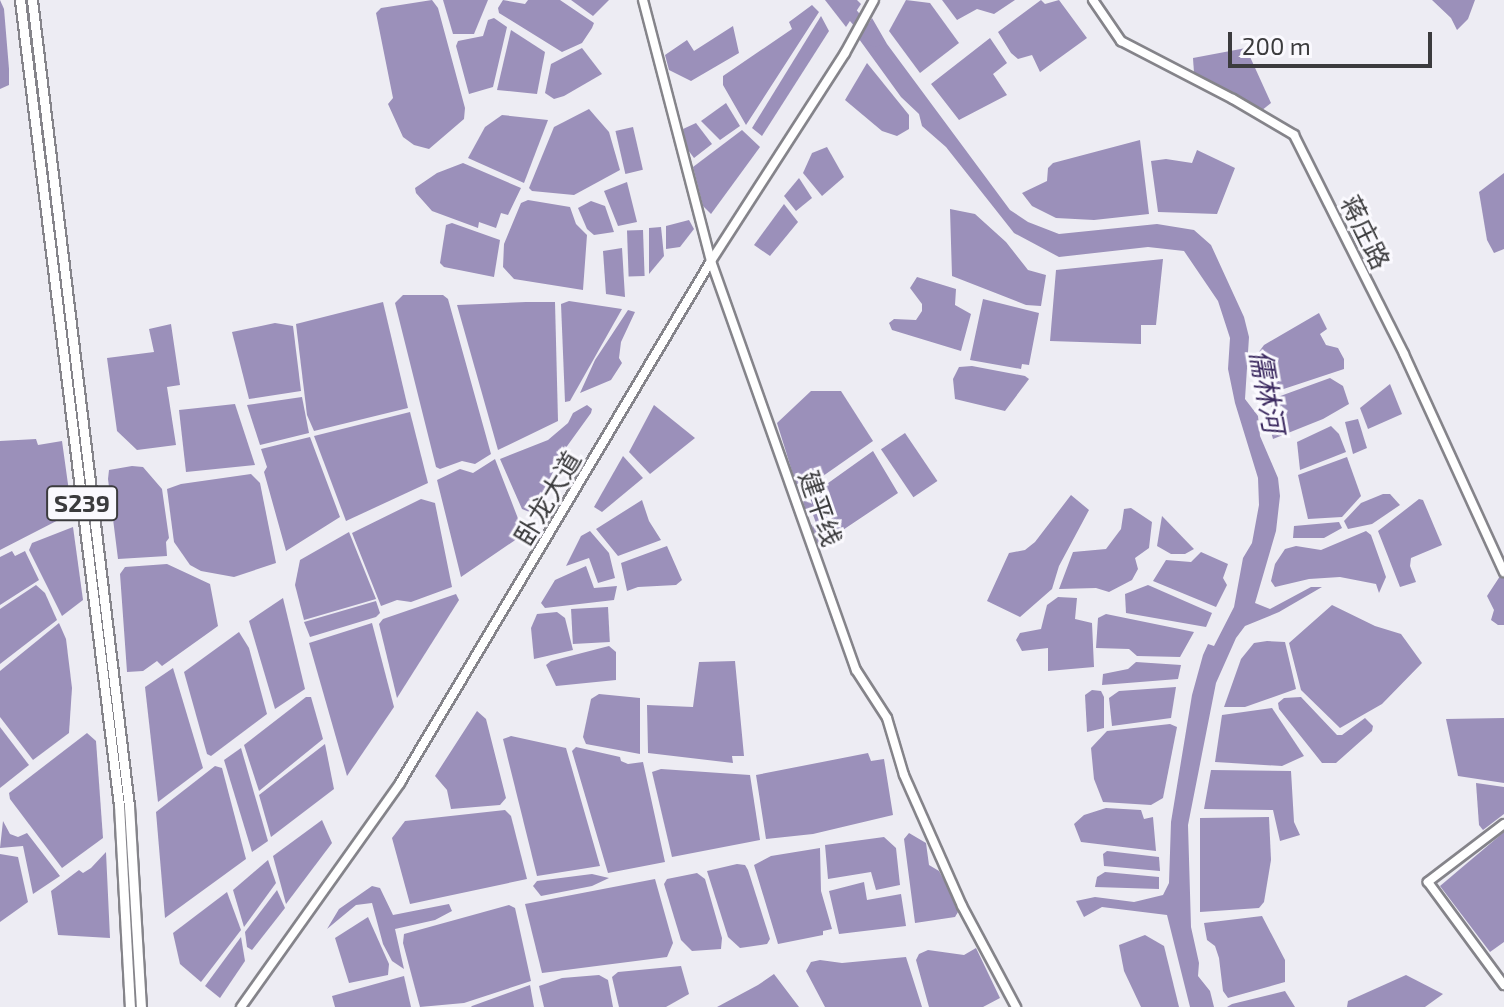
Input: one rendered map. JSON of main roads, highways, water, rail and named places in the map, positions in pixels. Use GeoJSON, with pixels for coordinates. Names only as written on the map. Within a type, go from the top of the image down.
{"type":"FeatureCollection","features":[{"type":"Feature","properties":{"kind":"main road","name":"S239"},"geometry":{"type":"LineString","coordinates":[[20,0],[119,805],[130,1007]]}},
{"type":"Feature","properties":{"kind":"main road","name":"S239"},"geometry":{"type":"LineString","coordinates":[[32,0],[129,806],[141,1007]]}},
{"type":"Feature","properties":{"kind":"water"},"geometry":{"type":"Polygon","coordinates":[[[0,0],[4,9],[9,85],[0,89],[0,0]]]}},
{"type":"Feature","properties":{"kind":"water"},"geometry":{"type":"Polygon","coordinates":[[[432,0],[438,8],[465,108],[464,119],[429,149],[414,145],[403,137],[388,104],[393,98],[376,13],[381,8],[432,0]]]}},
{"type":"Feature","properties":{"kind":"water"},"geometry":{"type":"Polygon","coordinates":[[[443,0],[488,0],[474,34],[453,34],[443,0]]]}},
{"type":"Feature","properties":{"kind":"water"},"geometry":{"type":"Polygon","coordinates":[[[503,0],[525,4],[528,0],[560,0],[594,23],[582,43],[562,52],[499,13],[498,8],[503,0]]]}},
{"type":"Feature","properties":{"kind":"water"},"geometry":{"type":"Polygon","coordinates":[[[571,0],[609,0],[593,16],[571,0]]]}},
{"type":"Feature","properties":{"kind":"water"},"geometry":{"type":"Polygon","coordinates":[[[825,0],[857,0],[861,4],[846,27],[825,0]]]}},
{"type":"Feature","properties":{"kind":"water"},"geometry":{"type":"Polygon","coordinates":[[[906,0],[930,3],[959,43],[920,73],[889,31],[906,0]]]}},
{"type":"Feature","properties":{"kind":"water"},"geometry":{"type":"Polygon","coordinates":[[[942,0],[1015,0],[994,14],[977,9],[957,20],[942,0]]]}},
{"type":"Feature","properties":{"kind":"water"},"geometry":{"type":"Polygon","coordinates":[[[1041,0],[1045,4],[1059,0],[1087,38],[1040,72],[1032,55],[1018,59],[998,32],[1041,0]]]}},
{"type":"Feature","properties":{"kind":"water"},"geometry":{"type":"Polygon","coordinates":[[[1432,0],[1475,0],[1468,19],[1457,30],[1451,18],[1432,0]]]}},
{"type":"Feature","properties":{"kind":"water"},"geometry":{"type":"Polygon","coordinates":[[[812,5],[819,12],[746,125],[723,85],[723,76],[792,29],[789,22],[812,5]]]}},
{"type":"Feature","properties":{"kind":"water"},"geometry":{"type":"Polygon","coordinates":[[[821,16],[829,31],[762,136],[752,128],[821,16]]]}},
{"type":"Feature","properties":{"kind":"water"},"geometry":{"type":"Polygon","coordinates":[[[494,18],[507,27],[493,87],[469,94],[456,46],[458,41],[483,36],[488,20],[494,18]]]}},
{"type":"Feature","properties":{"kind":"water"},"geometry":{"type":"Polygon","coordinates":[[[872,18],[887,44],[1010,210],[1028,222],[1059,234],[1157,224],[1194,230],[1211,245],[1244,317],[1249,337],[1245,399],[1258,416],[1260,436],[1278,478],[1280,496],[1276,531],[1255,603],[1270,609],[1311,587],[1322,587],[1279,612],[1245,626],[1236,638],[1216,683],[1188,825],[1191,927],[1199,963],[1198,976],[1210,991],[1214,1007],[1190,1007],[1167,915],[1102,907],[1084,917],[1076,901],[1095,897],[1134,902],[1163,895],[1169,883],[1171,822],[1192,695],[1208,644],[1214,646],[1234,607],[1243,558],[1252,543],[1259,505],[1258,478],[1235,403],[1228,369],[1230,338],[1218,301],[1184,251],[1148,247],[1059,257],[1014,233],[946,147],[922,126],[919,114],[901,97],[859,39],[872,18]]]}},
{"type":"Feature","properties":{"kind":"water"},"geometry":{"type":"Polygon","coordinates":[[[733,26],[739,53],[691,81],[669,70],[665,55],[687,40],[694,51],[733,26]]]}},
{"type":"Feature","properties":{"kind":"water"},"geometry":{"type":"Polygon","coordinates":[[[511,30],[545,52],[537,94],[497,90],[511,30]]]}},
{"type":"Feature","properties":{"kind":"water"},"geometry":{"type":"Polygon","coordinates":[[[990,38],[1007,63],[993,74],[1007,95],[959,120],[931,84],[990,38]]]}},
{"type":"Feature","properties":{"kind":"water"},"geometry":{"type":"Polygon","coordinates":[[[582,48],[602,74],[564,96],[554,99],[545,93],[551,64],[582,48]]]}},
{"type":"Feature","properties":{"kind":"water"},"geometry":{"type":"Polygon","coordinates":[[[1246,48],[1271,103],[1261,111],[1194,73],[1193,58],[1246,48]]]}},
{"type":"Feature","properties":{"kind":"water"},"geometry":{"type":"Polygon","coordinates":[[[867,63],[909,115],[909,129],[897,136],[882,131],[845,100],[867,63]]]}},
{"type":"Feature","properties":{"kind":"water"},"geometry":{"type":"Polygon","coordinates":[[[726,103],[740,126],[720,140],[701,121],[726,103]]]}},
{"type":"Feature","properties":{"kind":"water"},"geometry":{"type":"Polygon","coordinates":[[[589,109],[609,132],[620,170],[574,195],[532,191],[529,188],[554,127],[589,109]]]}},
{"type":"Feature","properties":{"kind":"water"},"geometry":{"type":"Polygon","coordinates":[[[502,115],[548,120],[524,183],[468,158],[485,127],[502,115]]]}},
{"type":"Feature","properties":{"kind":"water"},"geometry":{"type":"Polygon","coordinates":[[[696,123],[712,144],[694,158],[688,150],[683,129],[696,123]]]}},
{"type":"Feature","properties":{"kind":"water"},"geometry":{"type":"Polygon","coordinates":[[[633,127],[643,170],[625,174],[615,131],[633,127]]]}},
{"type":"Feature","properties":{"kind":"water"},"geometry":{"type":"Polygon","coordinates":[[[742,130],[760,147],[711,214],[703,206],[693,167],[742,130]]]}},
{"type":"Feature","properties":{"kind":"water"},"geometry":{"type":"Polygon","coordinates":[[[1140,140],[1149,214],[1094,220],[1056,218],[1032,206],[1022,193],[1047,181],[1048,168],[1053,163],[1140,140]]]}},
{"type":"Feature","properties":{"kind":"water"},"geometry":{"type":"Polygon","coordinates":[[[827,147],[844,177],[822,196],[803,173],[812,153],[827,147]]]}},
{"type":"Feature","properties":{"kind":"water"},"geometry":{"type":"Polygon","coordinates":[[[1197,150],[1235,168],[1217,214],[1158,212],[1151,161],[1166,159],[1192,163],[1197,150]]]}},
{"type":"Feature","properties":{"kind":"water"},"geometry":{"type":"Polygon","coordinates":[[[463,163],[521,188],[508,215],[501,213],[496,228],[479,222],[478,228],[432,211],[416,193],[415,188],[437,173],[463,163]]]}},
{"type":"Feature","properties":{"kind":"water"},"geometry":{"type":"Polygon","coordinates":[[[1504,173],[1504,249],[1494,253],[1487,240],[1479,192],[1504,173]]]}},
{"type":"Feature","properties":{"kind":"water"},"geometry":{"type":"Polygon","coordinates":[[[799,178],[812,198],[796,211],[784,196],[799,178]]]}},
{"type":"Feature","properties":{"kind":"water"},"geometry":{"type":"Polygon","coordinates":[[[627,182],[637,222],[618,226],[604,191],[627,182]]]}},
{"type":"Feature","properties":{"kind":"water"},"geometry":{"type":"Polygon","coordinates":[[[528,200],[570,207],[576,224],[587,235],[583,290],[514,279],[503,267],[504,244],[521,203],[528,200]]]}},
{"type":"Feature","properties":{"kind":"water"},"geometry":{"type":"Polygon","coordinates":[[[591,201],[605,206],[614,232],[594,235],[587,229],[578,208],[591,201]]]}},
{"type":"Feature","properties":{"kind":"water"},"geometry":{"type":"Polygon","coordinates":[[[784,204],[798,222],[770,256],[754,245],[784,204]]]}},
{"type":"Feature","properties":{"kind":"water"},"geometry":{"type":"Polygon","coordinates":[[[950,209],[975,214],[1006,242],[1028,270],[1046,275],[1041,306],[1026,305],[952,276],[950,209]]]}},
{"type":"Feature","properties":{"kind":"water"},"geometry":{"type":"Polygon","coordinates":[[[689,220],[694,229],[680,247],[666,249],[666,226],[689,220]]]}},
{"type":"Feature","properties":{"kind":"water"},"geometry":{"type":"Polygon","coordinates":[[[452,223],[500,240],[494,277],[444,267],[440,263],[446,225],[452,223]]]}},
{"type":"Feature","properties":{"kind":"water"},"geometry":{"type":"Polygon","coordinates":[[[661,227],[664,256],[649,274],[649,228],[661,227]]]}},
{"type":"Feature","properties":{"kind":"water"},"geometry":{"type":"Polygon","coordinates":[[[643,230],[645,276],[629,277],[627,231],[643,230]]]}},
{"type":"Feature","properties":{"kind":"water"},"geometry":{"type":"Polygon","coordinates":[[[622,248],[625,297],[606,294],[603,251],[622,248]]]}},
{"type":"Feature","properties":{"kind":"water"},"geometry":{"type":"Polygon","coordinates":[[[1163,259],[1156,325],[1141,325],[1141,344],[1050,341],[1056,270],[1163,259]]]}},
{"type":"Feature","properties":{"kind":"water"},"geometry":{"type":"Polygon","coordinates":[[[917,277],[956,289],[955,305],[971,314],[961,351],[892,330],[889,323],[894,319],[916,320],[922,311],[922,304],[910,288],[917,277]]]}},
{"type":"Feature","properties":{"kind":"water"},"geometry":{"type":"Polygon","coordinates":[[[403,295],[443,295],[448,299],[491,454],[475,464],[462,461],[440,469],[436,467],[395,303],[403,295]]]}},
{"type":"Feature","properties":{"kind":"water"},"geometry":{"type":"Polygon","coordinates":[[[983,299],[1039,313],[1029,365],[1022,364],[1021,369],[970,360],[983,299]]]}},
{"type":"Feature","properties":{"kind":"water"},"geometry":{"type":"Polygon","coordinates":[[[569,301],[622,309],[570,401],[565,402],[561,304],[569,301]]]}},
{"type":"Feature","properties":{"kind":"water"},"geometry":{"type":"Polygon","coordinates":[[[383,302],[408,408],[314,431],[307,415],[296,324],[383,302]]]}},
{"type":"Feature","properties":{"kind":"water"},"geometry":{"type":"Polygon","coordinates":[[[555,302],[558,421],[498,450],[457,305],[555,302]]]}},
{"type":"Feature","properties":{"kind":"water"},"geometry":{"type":"Polygon","coordinates":[[[628,310],[635,312],[621,342],[619,358],[622,363],[611,380],[580,393],[595,360],[628,310]]]}},
{"type":"Feature","properties":{"kind":"water"},"geometry":{"type":"Polygon","coordinates":[[[1319,313],[1327,329],[1320,334],[1326,345],[1338,348],[1344,359],[1344,369],[1259,397],[1258,353],[1264,345],[1319,313]]]}},
{"type":"Feature","properties":{"kind":"water"},"geometry":{"type":"Polygon","coordinates":[[[275,323],[293,326],[301,391],[249,399],[232,332],[275,323]]]}},
{"type":"Feature","properties":{"kind":"water"},"geometry":{"type":"Polygon","coordinates":[[[171,324],[180,385],[167,387],[176,445],[137,450],[117,431],[107,358],[154,352],[149,329],[171,324]]]}},
{"type":"Feature","properties":{"kind":"water"},"geometry":{"type":"Polygon","coordinates":[[[972,366],[1029,379],[1005,411],[955,399],[953,379],[959,367],[972,366]]]}},
{"type":"Feature","properties":{"kind":"water"},"geometry":{"type":"Polygon","coordinates":[[[1330,378],[1343,386],[1349,404],[1323,419],[1273,439],[1270,428],[1276,418],[1269,400],[1330,378]]]}},
{"type":"Feature","properties":{"kind":"water"},"geometry":{"type":"Polygon","coordinates":[[[1390,384],[1402,414],[1368,429],[1360,408],[1390,384]]]}},
{"type":"Feature","properties":{"kind":"water"},"geometry":{"type":"Polygon","coordinates":[[[811,391],[841,391],[873,441],[813,483],[796,484],[777,423],[811,391]]]}},
{"type":"Feature","properties":{"kind":"water"},"geometry":{"type":"Polygon","coordinates":[[[302,397],[309,433],[260,445],[247,405],[302,397]]]}},
{"type":"Feature","properties":{"kind":"water"},"geometry":{"type":"Polygon","coordinates":[[[235,404],[255,465],[186,472],[179,410],[235,404]]]}},
{"type":"Feature","properties":{"kind":"water"},"geometry":{"type":"Polygon","coordinates":[[[587,405],[592,409],[591,413],[565,449],[532,513],[522,509],[500,459],[548,440],[568,423],[573,413],[587,405]]]}},
{"type":"Feature","properties":{"kind":"water"},"geometry":{"type":"Polygon","coordinates":[[[654,405],[695,438],[650,474],[629,452],[654,405]]]}},
{"type":"Feature","properties":{"kind":"water"},"geometry":{"type":"Polygon","coordinates":[[[410,412],[428,483],[346,521],[314,436],[410,412]]]}},
{"type":"Feature","properties":{"kind":"water"},"geometry":{"type":"Polygon","coordinates":[[[1358,419],[1367,448],[1353,454],[1345,422],[1358,419]]]}},
{"type":"Feature","properties":{"kind":"water"},"geometry":{"type":"Polygon","coordinates":[[[1331,426],[1339,434],[1346,452],[1300,470],[1297,442],[1331,426]]]}},
{"type":"Feature","properties":{"kind":"water"},"geometry":{"type":"Polygon","coordinates":[[[905,433],[937,481],[913,497],[881,449],[905,433]]]}},
{"type":"Feature","properties":{"kind":"water"},"geometry":{"type":"Polygon","coordinates":[[[310,437],[340,517],[286,551],[264,472],[267,467],[261,449],[310,437]]]}},
{"type":"Feature","properties":{"kind":"water"},"geometry":{"type":"Polygon","coordinates":[[[36,439],[38,445],[62,441],[72,513],[0,550],[0,441],[36,439]]]}},
{"type":"Feature","properties":{"kind":"water"},"geometry":{"type":"Polygon","coordinates":[[[873,451],[898,493],[819,546],[810,525],[816,523],[812,512],[806,512],[803,501],[873,451]]]}},
{"type":"Feature","properties":{"kind":"water"},"geometry":{"type":"Polygon","coordinates":[[[623,456],[643,478],[602,512],[594,507],[623,456]]]}},
{"type":"Feature","properties":{"kind":"water"},"geometry":{"type":"Polygon","coordinates":[[[1347,457],[1361,496],[1342,517],[1308,519],[1298,475],[1347,457]]]}},
{"type":"Feature","properties":{"kind":"water"},"geometry":{"type":"Polygon","coordinates":[[[495,459],[524,534],[461,577],[437,480],[460,469],[473,473],[495,459]]]}},
{"type":"Feature","properties":{"kind":"water"},"geometry":{"type":"Polygon","coordinates":[[[143,467],[162,489],[169,538],[166,542],[167,556],[118,559],[109,470],[143,467]]]}},
{"type":"Feature","properties":{"kind":"water"},"geometry":{"type":"Polygon","coordinates":[[[251,474],[260,483],[276,563],[234,577],[201,571],[190,565],[174,542],[167,489],[181,484],[251,474]]]}},
{"type":"Feature","properties":{"kind":"water"},"geometry":{"type":"Polygon","coordinates":[[[1390,494],[1400,505],[1372,524],[1348,529],[1344,521],[1361,503],[1390,494]]]}},
{"type":"Feature","properties":{"kind":"water"},"geometry":{"type":"Polygon","coordinates":[[[1071,495],[1089,510],[1059,566],[1052,589],[1020,617],[987,601],[1009,553],[1025,550],[1035,542],[1071,495]]]}},
{"type":"Feature","properties":{"kind":"water"},"geometry":{"type":"Polygon","coordinates":[[[421,499],[435,503],[452,587],[411,602],[397,600],[381,606],[352,533],[421,499]]]}},
{"type":"Feature","properties":{"kind":"water"},"geometry":{"type":"Polygon","coordinates":[[[1419,499],[1423,500],[1442,545],[1411,558],[1410,566],[1416,582],[1400,587],[1378,531],[1419,499]]]}},
{"type":"Feature","properties":{"kind":"water"},"geometry":{"type":"Polygon","coordinates":[[[642,500],[649,521],[661,540],[618,556],[596,529],[642,500]]]}},
{"type":"Feature","properties":{"kind":"water"},"geometry":{"type":"Polygon","coordinates":[[[1131,508],[1152,522],[1149,548],[1135,558],[1138,569],[1132,580],[1109,592],[1096,588],[1059,589],[1073,552],[1106,549],[1121,529],[1124,509],[1131,508]]]}},
{"type":"Feature","properties":{"kind":"water"},"geometry":{"type":"Polygon","coordinates":[[[1162,516],[1194,549],[1185,554],[1171,554],[1157,546],[1162,516]]]}},
{"type":"Feature","properties":{"kind":"water"},"geometry":{"type":"Polygon","coordinates":[[[1339,522],[1342,528],[1324,538],[1293,538],[1294,526],[1339,522]]]}},
{"type":"Feature","properties":{"kind":"water"},"geometry":{"type":"Polygon","coordinates":[[[73,527],[83,600],[62,616],[29,550],[32,543],[73,527]]]}},
{"type":"Feature","properties":{"kind":"water"},"geometry":{"type":"Polygon","coordinates":[[[590,531],[609,553],[615,578],[598,583],[589,558],[566,566],[581,536],[590,531]]]}},
{"type":"Feature","properties":{"kind":"water"},"geometry":{"type":"Polygon","coordinates":[[[1366,531],[1371,535],[1386,577],[1379,593],[1376,584],[1340,577],[1309,579],[1275,587],[1271,581],[1275,564],[1285,549],[1296,546],[1321,550],[1366,531]]]}},
{"type":"Feature","properties":{"kind":"water"},"geometry":{"type":"Polygon","coordinates":[[[349,532],[376,599],[304,620],[295,585],[300,560],[349,532]]]}},
{"type":"Feature","properties":{"kind":"water"},"geometry":{"type":"Polygon","coordinates":[[[667,546],[682,580],[676,585],[638,587],[627,591],[621,563],[667,546]]]}},
{"type":"Feature","properties":{"kind":"water"},"geometry":{"type":"Polygon","coordinates":[[[12,551],[15,556],[25,551],[39,580],[0,605],[0,557],[12,551]]]}},
{"type":"Feature","properties":{"kind":"water"},"geometry":{"type":"Polygon","coordinates":[[[1201,552],[1228,564],[1223,578],[1227,585],[1216,607],[1153,581],[1166,560],[1191,562],[1201,552]]]}},
{"type":"Feature","properties":{"kind":"water"},"geometry":{"type":"Polygon","coordinates":[[[167,564],[210,584],[218,626],[162,666],[157,661],[143,671],[127,672],[120,574],[125,567],[167,564]]]}},
{"type":"Feature","properties":{"kind":"water"},"geometry":{"type":"Polygon","coordinates":[[[586,566],[594,588],[617,586],[614,600],[545,608],[541,603],[555,580],[586,566]]]}},
{"type":"Feature","properties":{"kind":"water"},"geometry":{"type":"Polygon","coordinates":[[[1504,570],[1504,625],[1498,625],[1491,620],[1494,610],[1487,596],[1504,570]]]}},
{"type":"Feature","properties":{"kind":"water"},"geometry":{"type":"Polygon","coordinates":[[[36,585],[45,593],[57,620],[0,664],[0,609],[36,585]]]}},
{"type":"Feature","properties":{"kind":"water"},"geometry":{"type":"Polygon","coordinates":[[[1148,585],[1212,613],[1206,627],[1126,613],[1125,594],[1148,585]]]}},
{"type":"Feature","properties":{"kind":"water"},"geometry":{"type":"Polygon","coordinates":[[[456,594],[459,600],[397,698],[379,624],[383,619],[456,594]]]}},
{"type":"Feature","properties":{"kind":"water"},"geometry":{"type":"Polygon","coordinates":[[[1058,597],[1077,598],[1075,619],[1092,623],[1094,667],[1048,671],[1048,648],[1022,651],[1016,640],[1020,633],[1041,629],[1047,605],[1058,597]]]}},
{"type":"Feature","properties":{"kind":"water"},"geometry":{"type":"Polygon","coordinates":[[[283,598],[305,689],[275,709],[249,621],[283,598]]]}},
{"type":"Feature","properties":{"kind":"water"},"geometry":{"type":"Polygon","coordinates":[[[376,601],[380,613],[376,617],[310,637],[304,622],[376,601]]]}},
{"type":"Feature","properties":{"kind":"water"},"geometry":{"type":"Polygon","coordinates":[[[1332,605],[1375,626],[1401,634],[1422,663],[1382,704],[1340,728],[1301,690],[1289,643],[1332,605]]]}},
{"type":"Feature","properties":{"kind":"water"},"geometry":{"type":"Polygon","coordinates":[[[608,607],[610,642],[573,644],[571,609],[608,607]]]}},
{"type":"Feature","properties":{"kind":"water"},"geometry":{"type":"Polygon","coordinates":[[[557,612],[565,618],[573,650],[534,659],[531,628],[537,614],[557,612]]]}},
{"type":"Feature","properties":{"kind":"water"},"geometry":{"type":"Polygon","coordinates":[[[1106,614],[1194,632],[1180,657],[1137,656],[1129,649],[1096,648],[1098,618],[1106,614]]]}},
{"type":"Feature","properties":{"kind":"water"},"geometry":{"type":"Polygon","coordinates":[[[59,623],[66,639],[72,688],[69,733],[33,760],[0,717],[0,671],[59,623]]]}},
{"type":"Feature","properties":{"kind":"water"},"geometry":{"type":"Polygon","coordinates":[[[372,623],[394,707],[347,776],[309,643],[372,623]]]}},
{"type":"Feature","properties":{"kind":"water"},"geometry":{"type":"Polygon","coordinates":[[[239,632],[249,648],[267,714],[211,756],[207,754],[184,672],[239,632]]]}},
{"type":"Feature","properties":{"kind":"water"},"geometry":{"type":"Polygon","coordinates":[[[1285,642],[1296,689],[1245,707],[1224,707],[1241,659],[1254,643],[1285,642]]]}},
{"type":"Feature","properties":{"kind":"water"},"geometry":{"type":"Polygon","coordinates":[[[609,646],[616,652],[616,680],[556,686],[546,665],[551,661],[609,646]]]}},
{"type":"Feature","properties":{"kind":"water"},"geometry":{"type":"Polygon","coordinates":[[[735,661],[744,756],[732,756],[733,763],[648,753],[647,705],[693,707],[699,662],[735,661]]]}},
{"type":"Feature","properties":{"kind":"water"},"geometry":{"type":"Polygon","coordinates":[[[1136,662],[1181,665],[1178,679],[1102,685],[1103,674],[1128,669],[1136,662]]]}},
{"type":"Feature","properties":{"kind":"water"},"geometry":{"type":"Polygon","coordinates":[[[173,668],[203,768],[158,802],[145,687],[173,668]]]}},
{"type":"Feature","properties":{"kind":"water"},"geometry":{"type":"Polygon","coordinates":[[[1176,687],[1171,718],[1112,726],[1109,698],[1119,691],[1176,687]]]}},
{"type":"Feature","properties":{"kind":"water"},"geometry":{"type":"Polygon","coordinates":[[[1092,690],[1101,691],[1104,697],[1104,728],[1087,732],[1085,695],[1092,690]]]}},
{"type":"Feature","properties":{"kind":"water"},"geometry":{"type":"Polygon","coordinates":[[[599,694],[640,698],[640,754],[586,744],[583,737],[591,699],[599,694]]]}},
{"type":"Feature","properties":{"kind":"water"},"geometry":{"type":"Polygon","coordinates":[[[306,697],[311,697],[323,739],[259,791],[244,745],[306,697]]]}},
{"type":"Feature","properties":{"kind":"water"},"geometry":{"type":"Polygon","coordinates":[[[1301,697],[1337,735],[1342,735],[1365,718],[1373,726],[1372,731],[1336,763],[1322,763],[1279,709],[1278,703],[1284,698],[1301,697]]]}},
{"type":"Feature","properties":{"kind":"water"},"geometry":{"type":"Polygon","coordinates":[[[1272,708],[1304,756],[1282,766],[1215,762],[1222,715],[1272,708]]]}},
{"type":"Feature","properties":{"kind":"water"},"geometry":{"type":"Polygon","coordinates":[[[477,711],[486,719],[506,798],[500,805],[451,809],[447,790],[435,776],[477,711]]]}},
{"type":"Feature","properties":{"kind":"water"},"geometry":{"type":"Polygon","coordinates":[[[1504,718],[1504,783],[1458,776],[1446,719],[1504,718]]]}},
{"type":"Feature","properties":{"kind":"water"},"geometry":{"type":"Polygon","coordinates":[[[1170,724],[1177,727],[1163,798],[1151,805],[1103,802],[1094,779],[1091,748],[1107,731],[1170,724]]]}},
{"type":"Feature","properties":{"kind":"water"},"geometry":{"type":"Polygon","coordinates":[[[0,727],[29,765],[0,788],[0,727]]]}},
{"type":"Feature","properties":{"kind":"water"},"geometry":{"type":"Polygon","coordinates":[[[87,733],[96,741],[103,838],[62,868],[10,799],[9,793],[87,733]]]}},
{"type":"Feature","properties":{"kind":"water"},"geometry":{"type":"Polygon","coordinates":[[[511,736],[566,748],[600,866],[537,876],[503,739],[511,736]]]}},
{"type":"Feature","properties":{"kind":"water"},"geometry":{"type":"Polygon","coordinates":[[[325,744],[334,789],[271,837],[259,795],[325,744]]]}},
{"type":"Feature","properties":{"kind":"water"},"geometry":{"type":"Polygon","coordinates":[[[576,747],[620,757],[628,764],[643,762],[665,862],[608,873],[572,751],[576,747]]]}},
{"type":"Feature","properties":{"kind":"water"},"geometry":{"type":"Polygon","coordinates":[[[241,748],[268,841],[252,852],[224,760],[241,748]]]}},
{"type":"Feature","properties":{"kind":"water"},"geometry":{"type":"Polygon","coordinates":[[[868,753],[871,761],[884,759],[893,815],[813,834],[766,839],[756,775],[868,753]]]}},
{"type":"Feature","properties":{"kind":"water"},"geometry":{"type":"Polygon","coordinates":[[[215,766],[222,768],[246,859],[165,918],[156,812],[215,766]]]}},
{"type":"Feature","properties":{"kind":"water"},"geometry":{"type":"Polygon","coordinates":[[[661,769],[750,775],[760,840],[672,857],[652,772],[661,769]]]}},
{"type":"Feature","properties":{"kind":"water"},"geometry":{"type":"Polygon","coordinates":[[[1211,770],[1291,771],[1294,822],[1300,835],[1280,841],[1273,810],[1204,809],[1211,770]]]}},
{"type":"Feature","properties":{"kind":"water"},"geometry":{"type":"Polygon","coordinates":[[[1476,783],[1504,787],[1504,814],[1483,830],[1479,825],[1476,783]]]}},
{"type":"Feature","properties":{"kind":"water"},"geometry":{"type":"Polygon","coordinates":[[[1106,808],[1141,810],[1144,819],[1153,817],[1156,851],[1081,842],[1074,824],[1084,815],[1106,808]]]}},
{"type":"Feature","properties":{"kind":"water"},"geometry":{"type":"Polygon","coordinates":[[[505,810],[511,816],[527,879],[410,904],[392,838],[405,821],[505,810]]]}},
{"type":"Feature","properties":{"kind":"water"},"geometry":{"type":"Polygon","coordinates":[[[1269,817],[1271,860],[1264,902],[1259,908],[1200,912],[1200,818],[1269,817]]]}},
{"type":"Feature","properties":{"kind":"water"},"geometry":{"type":"Polygon","coordinates":[[[322,820],[332,843],[286,904],[273,856],[322,820]]]}},
{"type":"Feature","properties":{"kind":"water"},"geometry":{"type":"Polygon","coordinates":[[[3,821],[10,834],[18,837],[27,833],[60,876],[33,894],[23,846],[0,848],[3,821]]]}},
{"type":"Feature","properties":{"kind":"water"},"geometry":{"type":"Polygon","coordinates":[[[1504,832],[1504,942],[1490,952],[1440,886],[1504,832]]]}},
{"type":"Feature","properties":{"kind":"water"},"geometry":{"type":"Polygon","coordinates":[[[909,833],[926,843],[929,865],[939,871],[947,886],[958,912],[955,917],[915,923],[904,839],[909,833]]]}},
{"type":"Feature","properties":{"kind":"water"},"geometry":{"type":"Polygon","coordinates":[[[884,837],[896,848],[900,885],[876,890],[871,872],[828,879],[825,845],[884,837]]]}},
{"type":"Feature","properties":{"kind":"water"},"geometry":{"type":"Polygon","coordinates":[[[820,848],[821,891],[832,929],[823,931],[823,935],[778,944],[754,865],[771,856],[820,848]]]}},
{"type":"Feature","properties":{"kind":"water"},"geometry":{"type":"Polygon","coordinates":[[[1107,851],[1159,857],[1160,871],[1104,866],[1103,854],[1107,851]]]}},
{"type":"Feature","properties":{"kind":"water"},"geometry":{"type":"Polygon","coordinates":[[[106,852],[110,938],[58,935],[51,891],[79,870],[83,873],[91,868],[106,852]]]}},
{"type":"Feature","properties":{"kind":"water"},"geometry":{"type":"Polygon","coordinates":[[[0,854],[18,857],[28,902],[0,922],[0,854]]]}},
{"type":"Feature","properties":{"kind":"water"},"geometry":{"type":"Polygon","coordinates":[[[268,860],[276,883],[244,927],[233,890],[268,860]]]}},
{"type":"Feature","properties":{"kind":"water"},"geometry":{"type":"Polygon","coordinates":[[[745,865],[748,870],[770,939],[767,944],[740,948],[728,937],[707,871],[745,865]]]}},
{"type":"Feature","properties":{"kind":"water"},"geometry":{"type":"Polygon","coordinates":[[[1105,872],[1159,877],[1159,889],[1095,887],[1097,877],[1105,872]]]}},
{"type":"Feature","properties":{"kind":"water"},"geometry":{"type":"Polygon","coordinates":[[[697,873],[705,879],[722,938],[721,949],[692,951],[681,940],[664,884],[667,879],[697,873]]]}},
{"type":"Feature","properties":{"kind":"water"},"geometry":{"type":"Polygon","coordinates":[[[592,874],[609,878],[592,886],[541,896],[533,886],[537,881],[592,874]]]}},
{"type":"Feature","properties":{"kind":"water"},"geometry":{"type":"Polygon","coordinates":[[[655,879],[673,943],[667,957],[542,973],[525,904],[655,879]]]}},
{"type":"Feature","properties":{"kind":"water"},"geometry":{"type":"Polygon","coordinates":[[[864,882],[867,900],[901,894],[906,926],[839,934],[829,891],[864,882]]]}},
{"type":"Feature","properties":{"kind":"water"},"geometry":{"type":"Polygon","coordinates":[[[372,886],[380,888],[393,915],[449,904],[452,911],[435,920],[395,929],[404,969],[392,961],[383,944],[372,903],[356,905],[327,929],[339,909],[372,886]]]}},
{"type":"Feature","properties":{"kind":"water"},"geometry":{"type":"Polygon","coordinates":[[[277,890],[285,908],[252,950],[247,947],[245,932],[277,890]]]}},
{"type":"Feature","properties":{"kind":"water"},"geometry":{"type":"Polygon","coordinates":[[[227,892],[241,930],[201,982],[180,964],[173,933],[227,892]]]}},
{"type":"Feature","properties":{"kind":"water"},"geometry":{"type":"Polygon","coordinates":[[[509,905],[515,908],[531,981],[464,1003],[420,1007],[403,943],[404,934],[509,905]]]}},
{"type":"Feature","properties":{"kind":"water"},"geometry":{"type":"Polygon","coordinates":[[[1262,916],[1285,960],[1285,982],[1228,998],[1223,991],[1219,958],[1215,946],[1207,940],[1204,923],[1262,916]]]}},
{"type":"Feature","properties":{"kind":"water"},"geometry":{"type":"Polygon","coordinates":[[[368,917],[389,964],[388,975],[349,983],[335,938],[368,917]]]}},
{"type":"Feature","properties":{"kind":"water"},"geometry":{"type":"Polygon","coordinates":[[[1145,935],[1164,946],[1179,1007],[1141,1007],[1124,971],[1119,945],[1145,935]]]}},
{"type":"Feature","properties":{"kind":"water"},"geometry":{"type":"Polygon","coordinates":[[[241,937],[245,961],[220,998],[205,986],[241,937]]]}},
{"type":"Feature","properties":{"kind":"water"},"geometry":{"type":"Polygon","coordinates":[[[976,948],[1000,998],[983,1007],[929,1007],[916,960],[919,954],[928,950],[964,955],[976,948]]]}},
{"type":"Feature","properties":{"kind":"water"},"geometry":{"type":"Polygon","coordinates":[[[906,957],[922,1007],[825,1007],[806,971],[811,962],[820,960],[842,963],[906,957]]]}},
{"type":"Feature","properties":{"kind":"water"},"geometry":{"type":"Polygon","coordinates":[[[681,966],[689,994],[666,1007],[619,1007],[612,977],[618,972],[681,966]]]}},
{"type":"Feature","properties":{"kind":"water"},"geometry":{"type":"Polygon","coordinates":[[[774,974],[799,1007],[717,1007],[758,985],[774,974]]]}},
{"type":"Feature","properties":{"kind":"water"},"geometry":{"type":"Polygon","coordinates":[[[599,975],[608,980],[613,1007],[544,1007],[539,986],[562,978],[599,975]]]}},
{"type":"Feature","properties":{"kind":"water"},"geometry":{"type":"Polygon","coordinates":[[[1406,975],[1443,994],[1425,1007],[1347,1007],[1348,1001],[1406,975]]]}},
{"type":"Feature","properties":{"kind":"water"},"geometry":{"type":"Polygon","coordinates":[[[404,976],[411,1007],[335,1007],[332,996],[404,976]]]}},
{"type":"Feature","properties":{"kind":"water"},"geometry":{"type":"Polygon","coordinates":[[[530,985],[534,1007],[471,1007],[472,1006],[530,985]]]}},
{"type":"Feature","properties":{"kind":"water"},"geometry":{"type":"Polygon","coordinates":[[[1285,991],[1295,1007],[1227,1007],[1232,1004],[1285,991]]]}},
{"type":"Feature","properties":{"kind":"waterway","name":"儒林河"},"geometry":{"type":"LineString","coordinates":[[840,0],[875,41]]}}]}
